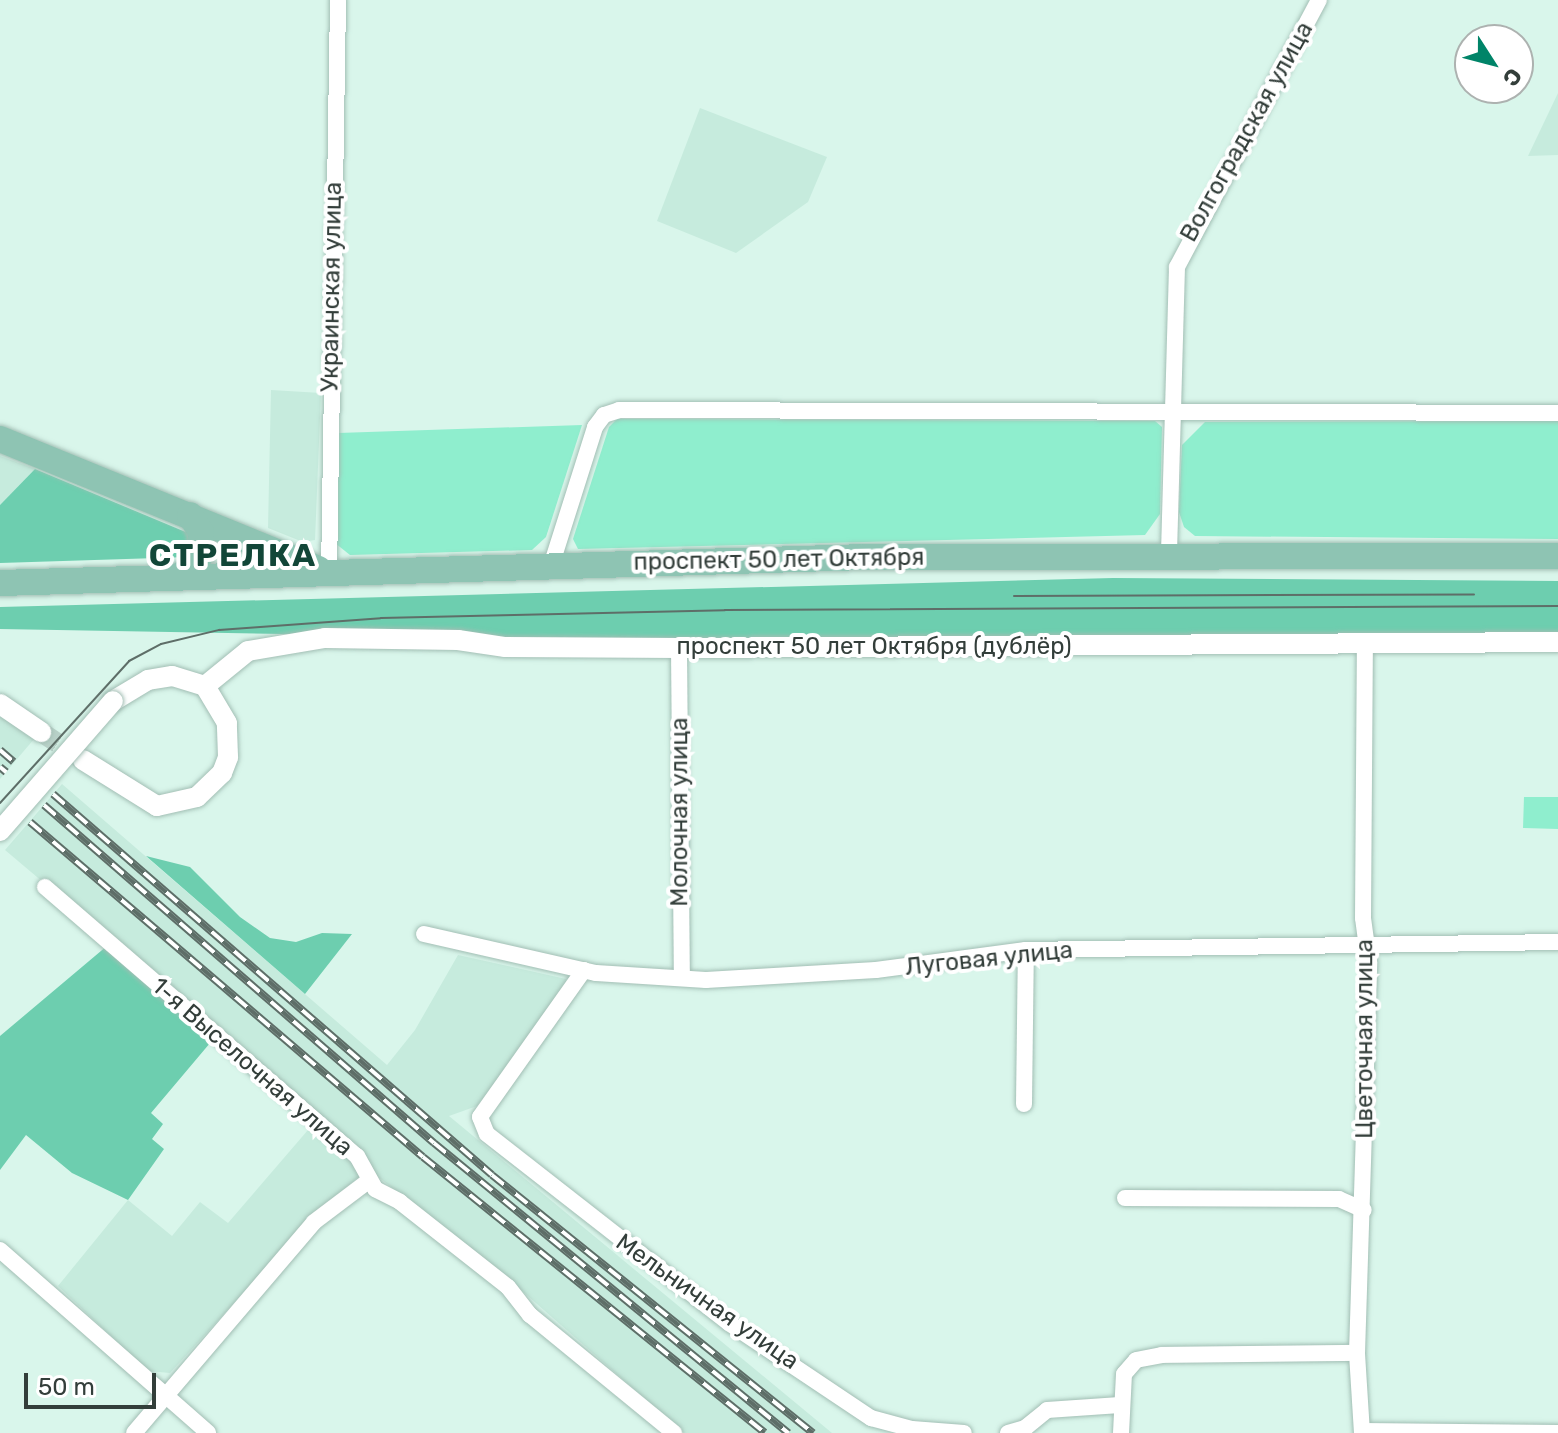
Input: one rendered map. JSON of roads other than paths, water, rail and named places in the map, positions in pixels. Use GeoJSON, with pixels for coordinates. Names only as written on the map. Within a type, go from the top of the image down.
{"type":"FeatureCollection","features":[{"type":"Feature","properties":{"kind":"main road"},"geometry":{"type":"LineString","coordinates":[[0,439],[329,574]]}},
{"type":"Feature","properties":{"kind":"main road"},"geometry":{"type":"LineString","coordinates":[[177,577],[194,567],[201,554],[201,532],[190,515]]}},
{"type":"Feature","properties":{"kind":"main road","name":"проспект 50 лет Октября"},"geometry":{"type":"LineString","coordinates":[[0,583],[551,566],[1169,553],[1558,556]]}},
{"type":"Feature","properties":{"kind":"street","name":"Украинская улица"},"geometry":{"type":"LineString","coordinates":[[329,574],[338,0]]}},
{"type":"Feature","properties":{"kind":"street","name":"Волгоградская улица"},"geometry":{"type":"LineString","coordinates":[[1169,553],[1177,267],[1319,0]]}},
{"type":"Feature","properties":{"kind":"street"},"geometry":{"type":"LineString","coordinates":[[551,566],[595,427],[604,415],[619,410],[1558,413]]}},
{"type":"Feature","properties":{"kind":"street","name":"проспект 50 лет Октября (дублёр)"},"geometry":{"type":"LineString","coordinates":[[205,686],[248,651],[325,638],[458,640],[505,647],[679,648],[1558,642]]}},
{"type":"Feature","properties":{"kind":"street","name":"Цветочная улица"},"geometry":{"type":"LineString","coordinates":[[1362,1432],[1357,1353],[1364,1210],[1365,645]]}},
{"type":"Feature","properties":{"kind":"street","name":"Молочная улица"},"geometry":{"type":"LineString","coordinates":[[679,648],[682,977]]}},
{"type":"Feature","properties":{"kind":"street"},"geometry":{"type":"LineString","coordinates":[[0,831],[113,701],[148,680],[172,676],[205,686],[227,723],[228,757],[222,773],[197,797],[157,806],[83,760]]}},
{"type":"Feature","properties":{"kind":"street"},"geometry":{"type":"LineString","coordinates":[[0,704],[41,732]]}},
{"type":"Feature","properties":{"kind":"street","name":"1-я Выселочная улица"},"geometry":{"type":"LineString","coordinates":[[45,887],[357,1156],[367,1182],[508,1287],[530,1315],[674,1433]]}},
{"type":"Feature","properties":{"kind":"street","name":"Луговая улица"},"geometry":{"type":"LineString","coordinates":[[424,934],[584,970],[682,977],[799,977],[1026,950],[1558,942]]}},
{"type":"Feature","properties":{"kind":"street"},"geometry":{"type":"LineString","coordinates":[[1024,1104],[1026,950]]}},
{"type":"Feature","properties":{"kind":"street","name":"Мельничная улица"},"geometry":{"type":"LineString","coordinates":[[584,970],[480,1117],[487,1134],[605,1230],[771,1353],[871,1418],[912,1429],[964,1433]]}},
{"type":"Feature","properties":{"kind":"street"},"geometry":{"type":"LineString","coordinates":[[134,1433],[314,1222],[367,1182]]}},
{"type":"Feature","properties":{"kind":"street"},"geometry":{"type":"LineString","coordinates":[[1125,1198],[1339,1199],[1364,1210]]}},
{"type":"Feature","properties":{"kind":"street"},"geometry":{"type":"LineString","coordinates":[[0,1250],[208,1433]]}},
{"type":"Feature","properties":{"kind":"street"},"geometry":{"type":"LineString","coordinates":[[1121,1433],[1120,1405],[1124,1374],[1136,1360],[1162,1355],[1357,1353]]}},
{"type":"Feature","properties":{"kind":"street"},"geometry":{"type":"LineString","coordinates":[[1008,1433],[1025,1428],[1047,1410],[1120,1405]]}},
{"type":"Feature","properties":{"kind":"street"},"geometry":{"type":"LineString","coordinates":[[1362,1432],[1558,1433]]}},
{"type":"Feature","properties":{"kind":"tunnel"},"geometry":{"type":"LineString","coordinates":[[41,732],[83,760]]}},
{"type":"Feature","properties":{"kind":"tram line"},"geometry":{"type":"LineString","coordinates":[[1014,596],[1474,594]]}},
{"type":"Feature","properties":{"kind":"tram line"},"geometry":{"type":"LineString","coordinates":[[0,803],[129,661],[161,644],[219,630],[381,618],[725,610],[1558,606]]}},
{"type":"Feature","properties":{"kind":"railway"},"geometry":{"type":"LineString","coordinates":[[0,750],[14,762]]}},
{"type":"Feature","properties":{"kind":"railway"},"geometry":{"type":"LineString","coordinates":[[0,767],[6,772]]}},
{"type":"Feature","properties":{"kind":"railway"},"geometry":{"type":"LineString","coordinates":[[53,794],[492,1175],[813,1433]]}},
{"type":"Feature","properties":{"kind":"railway"},"geometry":{"type":"LineString","coordinates":[[44,805],[434,1143],[788,1433]]}},
{"type":"Feature","properties":{"kind":"railway"},"geometry":{"type":"LineString","coordinates":[[30,822],[423,1157],[765,1433]]}},
{"type":"Feature","properties":{"kind":"district","name":"СТРЕЛКА"},"geometry":{"type":"Point","coordinates":[233,555]}}]}
